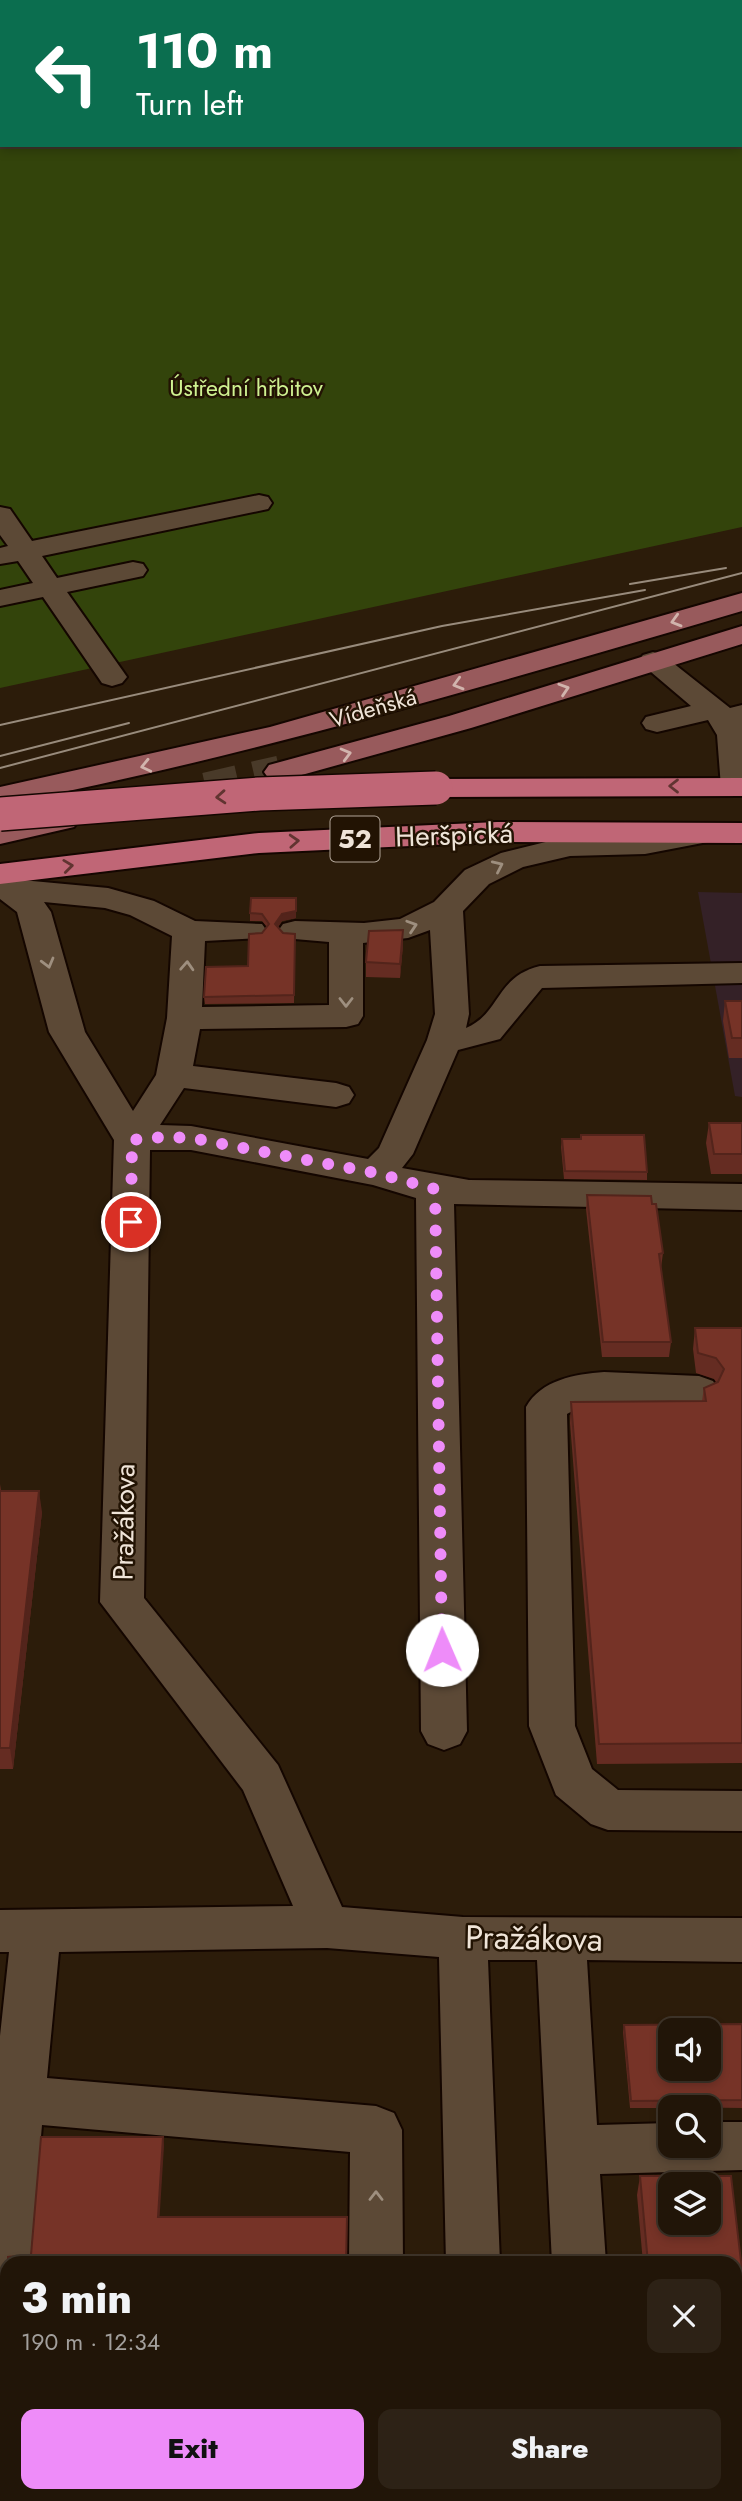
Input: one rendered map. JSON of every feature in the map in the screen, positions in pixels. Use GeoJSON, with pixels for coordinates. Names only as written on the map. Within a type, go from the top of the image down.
{"type":"FeatureCollection","features":[{"type":"Feature","properties":{"kind":"highway","name":"Heršpická"},"geometry":{"type":"LineString","coordinates":[[0,814],[259,794],[436,788],[740,787]]}},
{"type":"Feature","properties":{"kind":"highway","name":"Heršpická"},"geometry":{"type":"LineString","coordinates":[[1,884],[258,843],[497,832],[727,832]]}},
{"type":"Feature","properties":{"kind":"main road","name":"Vídeňská"},"geometry":{"type":"LineString","coordinates":[[0,796],[75,782],[284,733],[742,602]]}},
{"type":"Feature","properties":{"kind":"main road","name":"Vídeňská"},"geometry":{"type":"LineString","coordinates":[[280,772],[460,723],[742,635]]}},
{"type":"Feature","properties":{"kind":"main road"},"geometry":{"type":"LineString","coordinates":[[0,834],[63,820]]}},
{"type":"Feature","properties":{"kind":"street"},"geometry":{"type":"LineString","coordinates":[[21,555],[259,503]]}},
{"type":"Feature","properties":{"kind":"street"},"geometry":{"type":"LineString","coordinates":[[0,514],[21,555],[51,587],[112,677]]}},
{"type":"Feature","properties":{"kind":"street"},"geometry":{"type":"LineString","coordinates":[[0,598],[133,570]]}},
{"type":"Feature","properties":{"kind":"street"},"geometry":{"type":"LineString","coordinates":[[653,661],[727,714],[740,787]]}},
{"type":"Feature","properties":{"kind":"street"},"geometry":{"type":"LineString","coordinates":[[657,723],[727,714]]}},
{"type":"Feature","properties":{"kind":"street"},"geometry":{"type":"LineString","coordinates":[[295,931],[346,934],[408,928],[446,909],[477,877],[531,854],[570,846],[645,844],[727,832]]}},
{"type":"Feature","properties":{"kind":"street"},"geometry":{"type":"LineString","coordinates":[[1,884],[108,898],[142,908],[189,930],[250,931]]}},
{"type":"Feature","properties":{"kind":"street"},"geometry":{"type":"LineString","coordinates":[[1,884],[25,898],[34,912],[67,1032],[132,1140]]}},
{"type":"Feature","properties":{"kind":"street"},"geometry":{"type":"LineString","coordinates":[[376,1173],[396,1154],[445,1040],[452,1014],[453,990],[445,935],[446,909]]}},
{"type":"Feature","properties":{"kind":"street"},"geometry":{"type":"LineString","coordinates":[[132,1140],[174,1075],[184,1018],[189,930]]}},
{"type":"Feature","properties":{"kind":"street"},"geometry":{"type":"LineString","coordinates":[[184,1018],[346,1016],[346,934]]}},
{"type":"Feature","properties":{"kind":"street"},"geometry":{"type":"LineString","coordinates":[[445,1040],[485,1033],[498,1023],[528,981],[540,976],[742,973]]}},
{"type":"Feature","properties":{"kind":"street"},"geometry":{"type":"LineString","coordinates":[[174,1075],[336,1095]]}},
{"type":"Feature","properties":{"kind":"street"},"geometry":{"type":"LineString","coordinates":[[132,1140],[191,1138],[376,1173],[435,1189],[469,1193],[725,1197],[742,1215]]}},
{"type":"Feature","properties":{"kind":"street","name":"Pražákova"},"geometry":{"type":"LineString","coordinates":[[132,1140],[122,1602],[261,1779],[327,1927]]}},
{"type":"Feature","properties":{"kind":"street"},"geometry":{"type":"LineString","coordinates":[[435,1189],[444,1731]]}},
{"type":"Feature","properties":{"kind":"street"},"geometry":{"type":"LineString","coordinates":[[699,1391],[604,1387],[576,1389],[546,1407],[552,1726],[573,1781],[608,1810],[742,1811]]}},
{"type":"Feature","properties":{"kind":"street","name":"Pražákova"},"geometry":{"type":"LineString","coordinates":[[18,1930],[327,1927],[463,1938],[742,1940]]}},
{"type":"Feature","properties":{"kind":"street"},"geometry":{"type":"LineString","coordinates":[[2,2256],[18,1930]]}},
{"type":"Feature","properties":{"kind":"street"},"geometry":{"type":"LineString","coordinates":[[463,1938],[472,2256]]}},
{"type":"Feature","properties":{"kind":"street"},"geometry":{"type":"LineString","coordinates":[[561,1940],[579,2256]]}},
{"type":"Feature","properties":{"kind":"street"},"geometry":{"type":"LineString","coordinates":[[9,2100],[376,2130],[376,2256]]}},
{"type":"Feature","properties":{"kind":"street"},"geometry":{"type":"LineString","coordinates":[[572,2150],[742,2146]]}},
{"type":"Feature","properties":{"kind":"shaded area"},"geometry":{"type":"Polygon","coordinates":[[[698,892],[742,893],[742,1097],[735,1096],[698,892]]]}},
{"type":"Feature","properties":{"kind":"green space","name":"Ústřední hřbitov"},"geometry":{"type":"Polygon","coordinates":[[[0,147],[742,147],[742,527],[0,688],[0,147]]]}},
{"type":"Feature","properties":{"kind":"building"},"geometry":{"type":"Polygon","coordinates":[[[251,898],[296,898],[296,911],[282,914],[275,924],[283,933],[295,934],[294,995],[204,997],[206,967],[248,966],[249,934],[262,933],[269,924],[262,914],[250,913],[251,898]]]}},
{"type":"Feature","properties":{"kind":"building"},"geometry":{"type":"Polygon","coordinates":[[[403,930],[400,964],[366,962],[369,931],[403,930]]]}},
{"type":"Feature","properties":{"kind":"building"},"geometry":{"type":"Polygon","coordinates":[[[725,1001],[742,1001],[742,1038],[732,1038],[725,1001]]]}},
{"type":"Feature","properties":{"kind":"building"},"geometry":{"type":"Polygon","coordinates":[[[709,1123],[742,1123],[742,1154],[714,1154],[709,1123]]]}},
{"type":"Feature","properties":{"kind":"building"},"geometry":{"type":"Polygon","coordinates":[[[581,1135],[644,1135],[647,1172],[565,1171],[562,1139],[581,1139],[581,1135]]]}},
{"type":"Feature","properties":{"kind":"building"},"geometry":{"type":"Polygon","coordinates":[[[587,1195],[651,1196],[652,1204],[656,1204],[663,1253],[659,1254],[671,1342],[603,1342],[587,1195]]]}},
{"type":"Feature","properties":{"kind":"building"},"geometry":{"type":"Polygon","coordinates":[[[695,1328],[742,1328],[742,1743],[599,1744],[571,1402],[706,1401],[704,1388],[718,1382],[724,1369],[716,1358],[698,1353],[695,1328]]]}},
{"type":"Feature","properties":{"kind":"building"},"geometry":{"type":"Polygon","coordinates":[[[0,1491],[39,1491],[10,1748],[0,1748],[0,1491]]]}},
{"type":"Feature","properties":{"kind":"building"},"geometry":{"type":"Polygon","coordinates":[[[721,2024],[742,2024],[742,2100],[721,2100],[721,2095],[658,2095],[658,2101],[631,2101],[624,2025],[658,2025],[658,2081],[721,2081],[721,2024]]]}},
{"type":"Feature","properties":{"kind":"building"},"geometry":{"type":"Polygon","coordinates":[[[41,2137],[163,2137],[158,2217],[347,2217],[346,2256],[20,2256],[31,2255],[41,2137]]]}},
{"type":"Feature","properties":{"kind":"building"},"geometry":{"type":"Polygon","coordinates":[[[640,2176],[658,2176],[658,2235],[721,2235],[721,2176],[731,2176],[740,2256],[647,2256],[640,2176]]]}},
{"type":"Feature","properties":{"kind":"tunnel"},"geometry":{"type":"LineString","coordinates":[[206,789],[280,772]]}},
{"type":"Feature","properties":{"kind":"tram line"},"geometry":{"type":"LineString","coordinates":[[630,584],[726,568]]}},
{"type":"Feature","properties":{"kind":"tram line"},"geometry":{"type":"LineString","coordinates":[[0,768],[742,573]]}},
{"type":"Feature","properties":{"kind":"tram line"},"geometry":{"type":"LineString","coordinates":[[0,725],[442,626],[645,590]]}},
{"type":"Feature","properties":{"kind":"tram line"},"geometry":{"type":"LineString","coordinates":[[0,756],[129,723]]}},
{"type":"Feature","properties":{"kind":"route"},"geometry":{"type":"LineString","coordinates":[[131,1222],[132,1140],[191,1138],[376,1173],[435,1189],[434,1274],[442,1650]]}}]}
